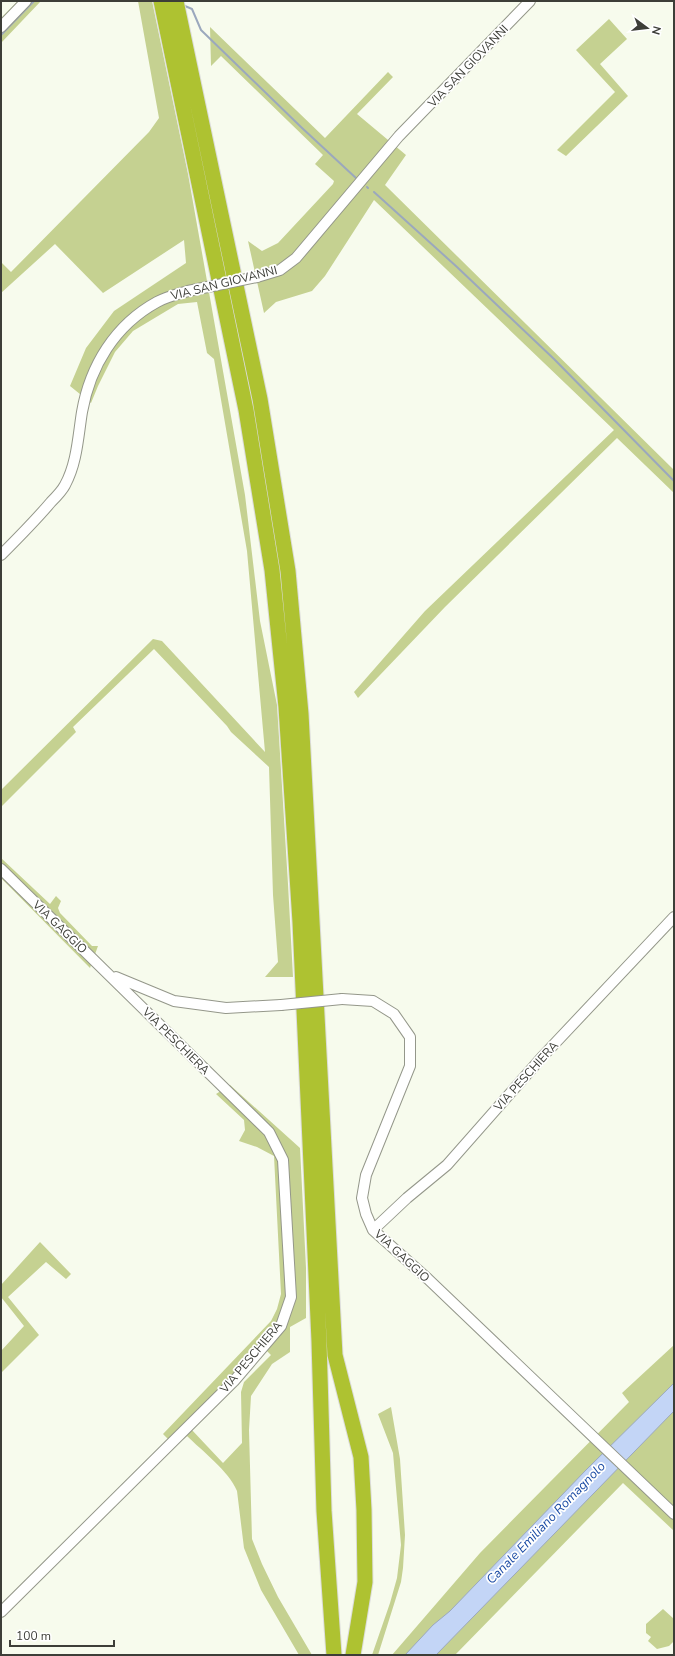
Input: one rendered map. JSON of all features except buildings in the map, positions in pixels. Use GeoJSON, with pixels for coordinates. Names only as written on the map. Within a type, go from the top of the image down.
{"type":"FeatureCollection","features":[{"type":"Feature","properties":{"kind":"highway"},"geometry":{"type":"LineString","coordinates":[[162,1],[246,410],[272,577],[286,707],[300,922],[319,1333],[324,1511],[334,1655]]}},
{"type":"Feature","properties":{"kind":"highway"},"geometry":{"type":"LineString","coordinates":[[176,1],[260,399],[288,571],[301,714],[335,1355],[361,1457],[364,1510],[365,1582],[353,1655]]}},
{"type":"Feature","properties":{"kind":"street"},"geometry":{"type":"LineString","coordinates":[[1,27],[26,1]]}},
{"type":"Feature","properties":{"kind":"street","name":"VIA SAN GIOVANNI"},"geometry":{"type":"LineString","coordinates":[[1,555],[38,518],[64,487],[72,470],[83,406],[90,380],[110,343],[122,328],[147,308],[166,298],[188,291],[257,277],[280,270],[296,258],[399,136],[530,1]]}},
{"type":"Feature","properties":{"kind":"street","name":"VIA GAGGIO"},"geometry":{"type":"LineString","coordinates":[[1,869],[118,984]]}},
{"type":"Feature","properties":{"kind":"street","name":"VIA PESCHIERA"},"geometry":{"type":"LineString","coordinates":[[373,1230],[407,1198],[447,1165],[543,1056],[674,917]]}},
{"type":"Feature","properties":{"kind":"street","name":"VIA GAGGIO"},"geometry":{"type":"LineString","coordinates":[[108,974],[174,1000],[226,1008],[281,1005],[342,999],[373,1001],[394,1014],[410,1037],[410,1066],[366,1175],[362,1198],[366,1214],[373,1230],[432,1283],[674,1514]]}},
{"type":"Feature","properties":{"kind":"street","name":"VIA PESCHIERA"},"geometry":{"type":"LineString","coordinates":[[1,1612],[234,1381],[281,1326],[291,1297],[283,1160],[268,1132],[118,984]]}},
{"type":"Feature","properties":{"kind":"green space"},"geometry":{"type":"Polygon","coordinates":[[[18,1],[41,1],[1,43],[1,18],[18,1]]]}},
{"type":"Feature","properties":{"kind":"green space"},"geometry":{"type":"Polygon","coordinates":[[[138,1],[152,1],[188,174],[245,495],[260,621],[277,705],[293,977],[265,977],[278,962],[273,895],[269,767],[231,732],[154,649],[73,727],[76,732],[1,807],[1,790],[153,639],[162,641],[265,752],[247,551],[214,359],[207,353],[197,302],[178,304],[133,331],[115,352],[91,403],[70,386],[86,348],[114,311],[186,263],[184,240],[103,293],[55,244],[1,293],[1,262],[11,272],[149,132],[159,118],[138,1]]]}},
{"type":"Feature","properties":{"kind":"green space"},"geometry":{"type":"Polygon","coordinates":[[[609,19],[627,39],[600,64],[628,96],[566,156],[557,150],[615,92],[576,50],[609,19]]]}},
{"type":"Feature","properties":{"kind":"green space"},"geometry":{"type":"Polygon","coordinates":[[[210,27],[325,138],[388,72],[393,77],[357,114],[406,155],[385,185],[674,470],[674,493],[617,438],[445,607],[358,698],[354,692],[425,611],[614,430],[374,200],[325,276],[312,291],[276,302],[264,313],[248,241],[262,251],[278,243],[333,184],[334,181],[315,164],[323,155],[221,56],[211,66],[210,27]]]}},
{"type":"Feature","properties":{"kind":"green space"},"geometry":{"type":"Polygon","coordinates":[[[1,858],[50,904],[56,896],[61,901],[58,908],[60,913],[92,946],[98,946],[90,968],[1,878],[1,858]]]}},
{"type":"Feature","properties":{"kind":"green space"},"geometry":{"type":"Polygon","coordinates":[[[230,1085],[300,1148],[306,1268],[306,1318],[290,1327],[290,1352],[272,1364],[251,1396],[249,1430],[252,1539],[278,1597],[312,1655],[299,1655],[261,1590],[244,1548],[237,1491],[228,1476],[187,1436],[175,1446],[163,1434],[271,1321],[277,1309],[281,1294],[274,1156],[257,1147],[239,1141],[245,1130],[244,1120],[216,1094],[230,1085]],[[265,1349],[191,1429],[223,1463],[242,1443],[241,1392],[244,1382],[271,1355],[265,1349]]]}},
{"type":"Feature","properties":{"kind":"green space"},"geometry":{"type":"Polygon","coordinates":[[[40,1242],[71,1274],[66,1279],[46,1262],[8,1297],[39,1335],[1,1373],[1,1351],[24,1326],[1,1297],[1,1285],[40,1242]]]}},
{"type":"Feature","properties":{"kind":"green space"},"geometry":{"type":"Polygon","coordinates":[[[674,1345],[674,1531],[623,1483],[455,1655],[392,1655],[480,1553],[629,1402],[622,1393],[674,1345]]]}},
{"type":"Feature","properties":{"kind":"green space"},"geometry":{"type":"Polygon","coordinates":[[[391,1407],[400,1459],[405,1535],[403,1568],[401,1582],[378,1655],[372,1655],[397,1578],[401,1545],[393,1453],[378,1414],[391,1407]]]}},
{"type":"Feature","properties":{"kind":"green space"},"geometry":{"type":"Polygon","coordinates":[[[663,1609],[674,1619],[674,1641],[669,1646],[657,1649],[648,1641],[651,1637],[646,1633],[646,1624],[663,1609]]]}},
{"type":"Feature","properties":{"kind":"water","name":"Canale Emiliano Romagnolo"},"geometry":{"type":"Polygon","coordinates":[[[674,1383],[674,1411],[436,1655],[405,1655],[433,1625],[450,1611],[586,1470],[674,1383]]]}},
{"type":"Feature","properties":{"kind":"waterway"},"geometry":{"type":"LineString","coordinates":[[1,35],[34,1]]}},
{"type":"Feature","properties":{"kind":"waterway"},"geometry":{"type":"LineString","coordinates":[[185,6],[192,9],[201,30],[357,179]]}},
{"type":"Feature","properties":{"kind":"waterway"},"geometry":{"type":"LineString","coordinates":[[374,192],[457,267],[554,359],[674,481]]}}]}
